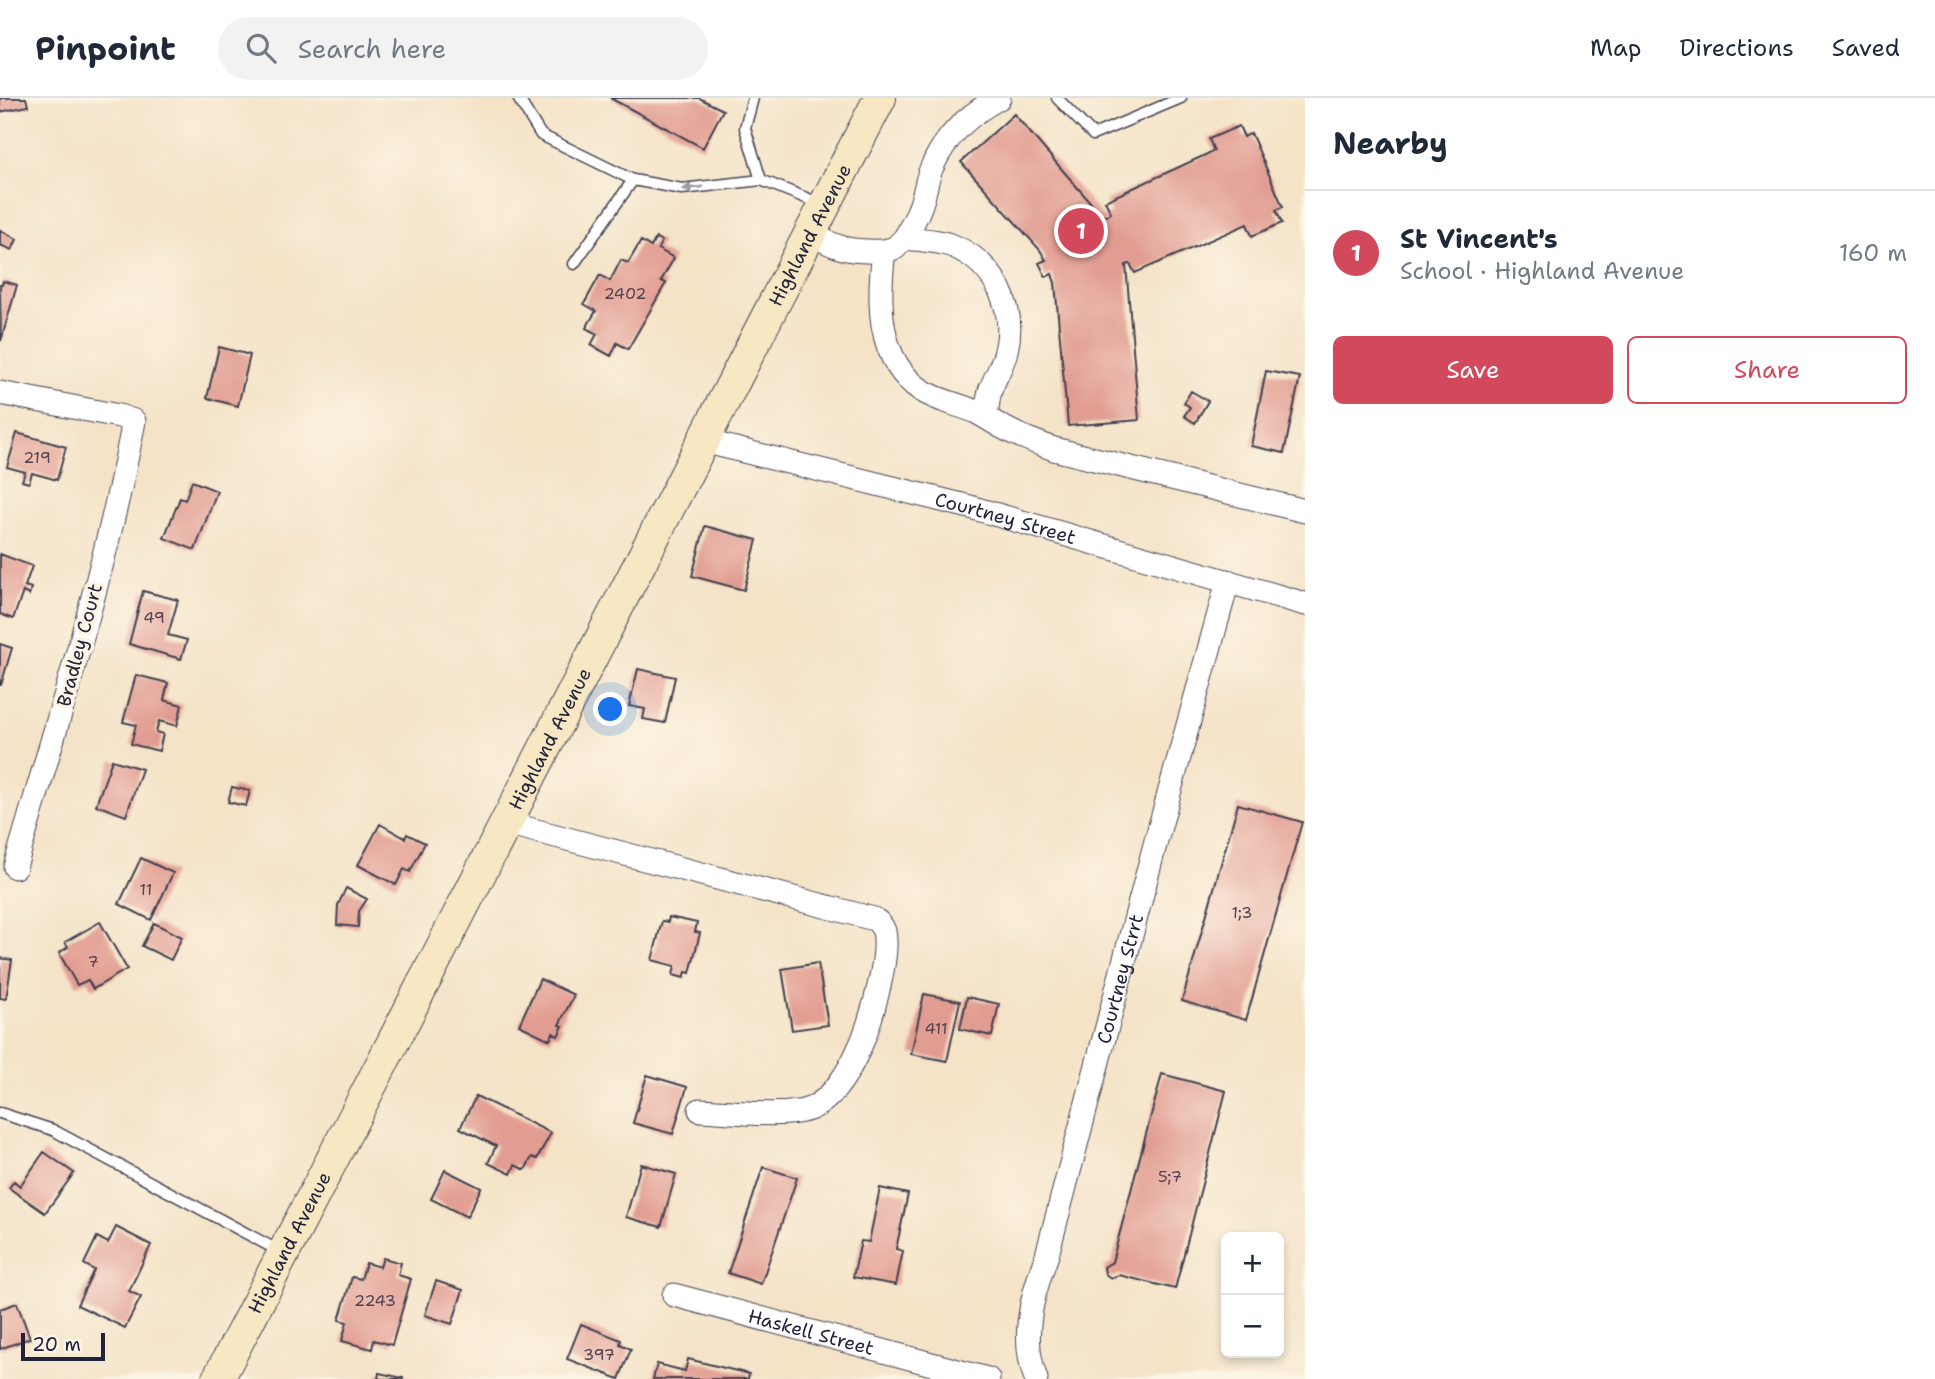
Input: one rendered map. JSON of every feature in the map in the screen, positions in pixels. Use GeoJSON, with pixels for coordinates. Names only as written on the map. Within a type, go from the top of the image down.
{"type":"FeatureCollection","features":[{"type":"Feature","properties":{"kind":"main road","name":"Highland Avenue"},"geometry":{"type":"LineString","coordinates":[[218,1379],[880,98]]}},
{"type":"Feature","properties":{"kind":"street"},"geometry":{"type":"LineString","coordinates":[[811,233],[828,244],[845,250],[884,251],[895,248],[905,238],[919,211],[931,168],[950,135],[962,122],[999,98]]}},
{"type":"Feature","properties":{"kind":"street"},"geometry":{"type":"LineString","coordinates":[[905,238],[937,242],[970,255],[985,268],[1003,296],[1009,336],[1003,364],[990,391],[986,417]]}},
{"type":"Feature","properties":{"kind":"street"},"geometry":{"type":"LineString","coordinates":[[884,251],[880,288],[882,320],[890,348],[902,372],[930,395],[986,417],[1020,436],[1054,449],[1305,511]]}},
{"type":"Feature","properties":{"kind":"street","name":"Bradley Court"},"geometry":{"type":"LineString","coordinates":[[0,393],[134,421],[80,651],[15,867]]}},
{"type":"Feature","properties":{"kind":"street","name":"Courtney Street"},"geometry":{"type":"LineString","coordinates":[[703,441],[970,507],[1305,604]]}},
{"type":"Feature","properties":{"kind":"street","name":"Courtney Strrt"},"geometry":{"type":"LineString","coordinates":[[1036,1379],[1030,1365],[1028,1347],[1032,1302],[1048,1255],[1157,837],[1228,581]]}},
{"type":"Feature","properties":{"kind":"street"},"geometry":{"type":"LineString","coordinates":[[506,823],[874,919],[880,923],[884,932],[884,944],[873,1009],[859,1050],[849,1069],[827,1098],[813,1107],[797,1112],[700,1110]]}},
{"type":"Feature","properties":{"kind":"street","name":"Haskell Street"},"geometry":{"type":"LineString","coordinates":[[674,1295],[988,1379]]}},
{"type":"Feature","properties":{"kind":"lane"},"geometry":{"type":"LineString","coordinates":[[518,98],[541,135],[633,180],[682,189],[761,180],[825,206]]}},
{"type":"Feature","properties":{"kind":"lane"},"geometry":{"type":"LineString","coordinates":[[753,98],[745,128],[761,180]]}},
{"type":"Feature","properties":{"kind":"lane"},"geometry":{"type":"LineString","coordinates":[[1058,98],[1093,135],[1181,98]]}},
{"type":"Feature","properties":{"kind":"lane"},"geometry":{"type":"LineString","coordinates":[[574,264],[633,180]]}},
{"type":"Feature","properties":{"kind":"lane"},"geometry":{"type":"LineString","coordinates":[[0,1113],[53,1130],[284,1253]]}},
{"type":"Feature","properties":{"kind":"building"},"geometry":{"type":"Polygon","coordinates":[[[0,98],[26,98],[28,106],[0,112],[0,98]]]}},
{"type":"Feature","properties":{"kind":"building"},"geometry":{"type":"Polygon","coordinates":[[[610,98],[699,98],[723,110],[703,148],[610,98]]]}},
{"type":"Feature","properties":{"kind":"building"},"geometry":{"type":"Polygon","coordinates":[[[1014,114],[1103,217],[1111,213],[1105,201],[1214,151],[1209,139],[1239,126],[1244,137],[1251,133],[1283,207],[1276,210],[1282,223],[1252,236],[1247,224],[1135,273],[1130,264],[1126,265],[1139,420],[1068,426],[1052,274],[1046,277],[1039,263],[1046,260],[1040,250],[961,162],[1014,114]]]}},
{"type":"Feature","properties":{"kind":"building"},"geometry":{"type":"Polygon","coordinates":[[[0,230],[17,239],[12,250],[0,245],[0,230]]]}},
{"type":"Feature","properties":{"kind":"building"},"geometry":{"type":"Polygon","coordinates":[[[656,238],[662,241],[658,249],[674,258],[661,281],[666,283],[628,349],[617,343],[611,356],[591,345],[597,334],[586,328],[596,311],[584,304],[600,275],[610,281],[621,260],[628,263],[641,241],[651,247],[656,238]]]}},
{"type":"Feature","properties":{"kind":"building"},"geometry":{"type":"Polygon","coordinates":[[[3,281],[17,285],[1,341],[0,285],[3,281]]]}},
{"type":"Feature","properties":{"kind":"building"},"geometry":{"type":"Polygon","coordinates":[[[219,347],[250,355],[238,406],[207,398],[219,347]]]}},
{"type":"Feature","properties":{"kind":"building"},"geometry":{"type":"Polygon","coordinates":[[[1266,371],[1300,377],[1284,453],[1251,446],[1266,371]]]}},
{"type":"Feature","properties":{"kind":"building"},"geometry":{"type":"Polygon","coordinates":[[[1191,391],[1208,401],[1195,423],[1184,416],[1190,407],[1184,403],[1191,391]]]}},
{"type":"Feature","properties":{"kind":"building"},"geometry":{"type":"Polygon","coordinates":[[[17,433],[66,447],[57,480],[32,473],[29,483],[22,481],[25,472],[7,467],[17,433]]]}},
{"type":"Feature","properties":{"kind":"building"},"geometry":{"type":"Polygon","coordinates":[[[192,481],[217,491],[195,550],[164,538],[180,498],[185,500],[192,481]]]}},
{"type":"Feature","properties":{"kind":"building"},"geometry":{"type":"Polygon","coordinates":[[[705,526],[757,540],[744,590],[692,576],[705,526]]]}},
{"type":"Feature","properties":{"kind":"building"},"geometry":{"type":"Polygon","coordinates":[[[0,554],[32,566],[25,586],[31,588],[29,595],[23,592],[13,619],[0,614],[0,554]]]}},
{"type":"Feature","properties":{"kind":"building"},"geometry":{"type":"Polygon","coordinates":[[[143,591],[178,600],[168,635],[187,640],[181,659],[129,644],[143,591]]]}},
{"type":"Feature","properties":{"kind":"building"},"geometry":{"type":"Polygon","coordinates":[[[0,644],[12,648],[1,685],[0,685],[0,644]]]}},
{"type":"Feature","properties":{"kind":"building"},"geometry":{"type":"Polygon","coordinates":[[[638,669],[675,677],[665,723],[643,719],[645,709],[629,706],[638,669]]]}},
{"type":"Feature","properties":{"kind":"building"},"geometry":{"type":"Polygon","coordinates":[[[136,675],[168,683],[164,700],[182,705],[177,726],[159,721],[156,732],[163,734],[159,751],[131,744],[136,725],[123,722],[136,675]]]}},
{"type":"Feature","properties":{"kind":"building"},"geometry":{"type":"Polygon","coordinates":[[[112,760],[142,769],[126,816],[96,805],[112,760]]]}},
{"type":"Feature","properties":{"kind":"building"},"geometry":{"type":"Polygon","coordinates":[[[232,787],[250,791],[246,806],[228,802],[232,787]]]}},
{"type":"Feature","properties":{"kind":"building"},"geometry":{"type":"Polygon","coordinates":[[[1238,804],[1302,822],[1246,1020],[1182,1001],[1238,804]]]}},
{"type":"Feature","properties":{"kind":"building"},"geometry":{"type":"Polygon","coordinates":[[[380,824],[405,838],[407,834],[425,843],[410,872],[404,869],[396,885],[358,865],[380,824]]]}},
{"type":"Feature","properties":{"kind":"building"},"geometry":{"type":"Polygon","coordinates":[[[141,858],[173,873],[151,920],[119,904],[141,858]]]}},
{"type":"Feature","properties":{"kind":"building"},"geometry":{"type":"Polygon","coordinates":[[[346,888],[367,899],[359,911],[358,927],[337,925],[338,905],[346,888]]]}},
{"type":"Feature","properties":{"kind":"building"},"geometry":{"type":"Polygon","coordinates":[[[669,917],[697,923],[695,932],[700,933],[690,973],[686,972],[684,978],[673,975],[675,966],[652,960],[662,921],[668,922],[669,917]]]}},
{"type":"Feature","properties":{"kind":"building"},"geometry":{"type":"Polygon","coordinates":[[[100,922],[127,969],[93,989],[88,980],[77,985],[59,953],[68,947],[65,942],[100,922]]]}},
{"type":"Feature","properties":{"kind":"building"},"geometry":{"type":"Polygon","coordinates":[[[154,923],[182,937],[171,960],[142,946],[154,923]]]}},
{"type":"Feature","properties":{"kind":"building"},"geometry":{"type":"Polygon","coordinates":[[[0,958],[12,960],[6,999],[0,998],[0,958]]]}},
{"type":"Feature","properties":{"kind":"building"},"geometry":{"type":"Polygon","coordinates":[[[818,963],[828,1025],[792,1030],[782,969],[818,963]]]}},
{"type":"Feature","properties":{"kind":"building"},"geometry":{"type":"Polygon","coordinates":[[[540,979],[574,995],[559,1025],[563,1026],[558,1036],[553,1033],[550,1040],[519,1025],[540,979]]]}},
{"type":"Feature","properties":{"kind":"building"},"geometry":{"type":"Polygon","coordinates":[[[924,994],[960,1001],[947,1061],[911,1054],[924,994]]]}},
{"type":"Feature","properties":{"kind":"building"},"geometry":{"type":"Polygon","coordinates":[[[967,997],[999,1004],[992,1036],[960,1029],[967,997]]]}},
{"type":"Feature","properties":{"kind":"building"},"geometry":{"type":"Polygon","coordinates":[[[1162,1074],[1226,1091],[1175,1289],[1119,1275],[1111,1278],[1105,1274],[1104,1267],[1112,1262],[1162,1074]]]}},
{"type":"Feature","properties":{"kind":"building"},"geometry":{"type":"Polygon","coordinates":[[[647,1075],[687,1087],[673,1134],[633,1123],[647,1075]]]}},
{"type":"Feature","properties":{"kind":"building"},"geometry":{"type":"Polygon","coordinates":[[[476,1096],[551,1133],[537,1159],[532,1157],[525,1170],[515,1165],[511,1174],[488,1163],[496,1146],[460,1128],[476,1096]]]}},
{"type":"Feature","properties":{"kind":"building"},"geometry":{"type":"Polygon","coordinates":[[[44,1152],[74,1173],[45,1213],[9,1188],[14,1181],[20,1186],[44,1152]]]}},
{"type":"Feature","properties":{"kind":"building"},"geometry":{"type":"Polygon","coordinates":[[[641,1164],[676,1174],[661,1227],[626,1217],[641,1164]]]}},
{"type":"Feature","properties":{"kind":"building"},"geometry":{"type":"Polygon","coordinates":[[[763,1167],[797,1178],[761,1284],[728,1273],[763,1167]]]}},
{"type":"Feature","properties":{"kind":"building"},"geometry":{"type":"Polygon","coordinates":[[[445,1170],[481,1188],[467,1217],[431,1199],[445,1170]]]}},
{"type":"Feature","properties":{"kind":"building"},"geometry":{"type":"Polygon","coordinates":[[[880,1188],[908,1194],[896,1249],[903,1251],[896,1285],[853,1277],[861,1241],[869,1242],[880,1188]]]}},
{"type":"Feature","properties":{"kind":"building"},"geometry":{"type":"Polygon","coordinates":[[[116,1227],[151,1245],[129,1291],[141,1297],[125,1328],[77,1305],[94,1270],[84,1264],[97,1237],[108,1243],[116,1227]]]}},
{"type":"Feature","properties":{"kind":"building"},"geometry":{"type":"Polygon","coordinates":[[[383,1258],[401,1263],[398,1275],[411,1279],[392,1345],[374,1340],[372,1349],[342,1341],[347,1322],[339,1320],[352,1277],[361,1279],[366,1263],[380,1267],[383,1258]]]}},
{"type":"Feature","properties":{"kind":"building"},"geometry":{"type":"Polygon","coordinates":[[[436,1281],[463,1290],[452,1324],[425,1315],[436,1281]]]}},
{"type":"Feature","properties":{"kind":"building"},"geometry":{"type":"Polygon","coordinates":[[[17,1303],[30,1338],[0,1349],[0,1309],[17,1303]]]}},
{"type":"Feature","properties":{"kind":"building"},"geometry":{"type":"Polygon","coordinates":[[[581,1324],[621,1340],[620,1344],[631,1349],[619,1379],[567,1359],[581,1324]]]}},
{"type":"Feature","properties":{"kind":"building"},"geometry":{"type":"Polygon","coordinates":[[[688,1359],[749,1374],[748,1379],[653,1379],[657,1364],[685,1371],[688,1359]]]}},
{"type":"Feature","properties":{"kind":"building"},"geometry":{"type":"Polygon","coordinates":[[[379,1373],[403,1378],[403,1379],[378,1379],[379,1373]]]}},
{"type":"Feature","properties":{"kind":"place","name":"St Vincent's"},"geometry":{"type":"Point","coordinates":[1081,231]}}]}
